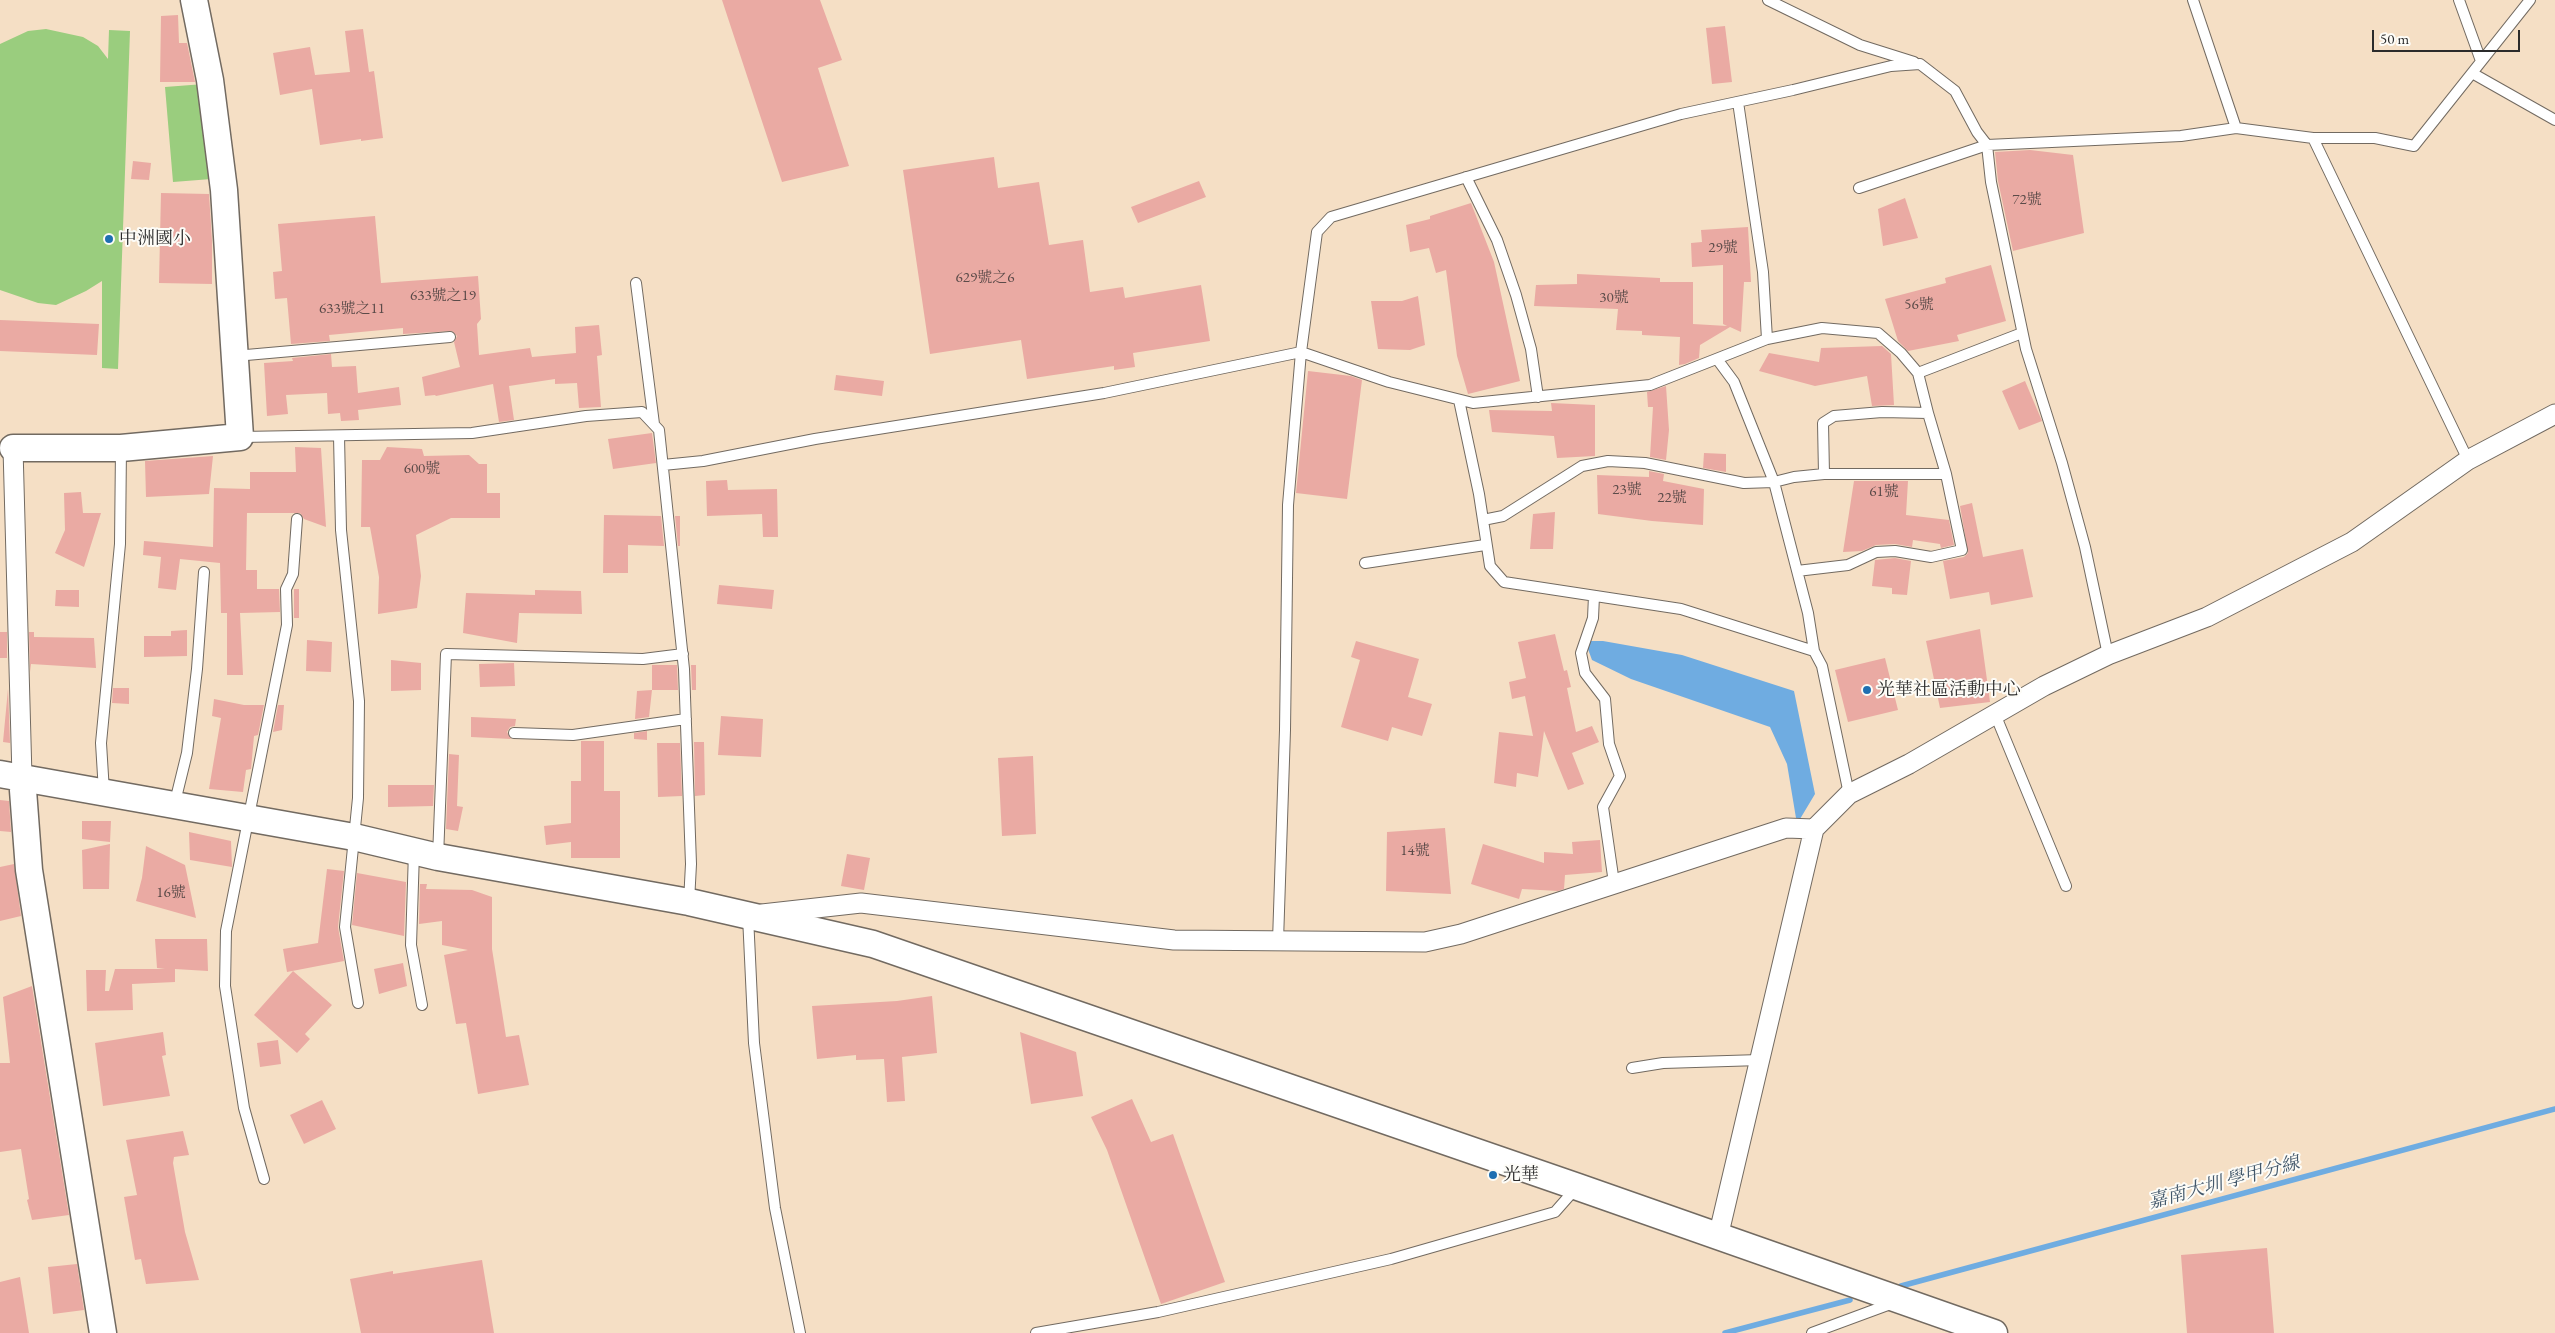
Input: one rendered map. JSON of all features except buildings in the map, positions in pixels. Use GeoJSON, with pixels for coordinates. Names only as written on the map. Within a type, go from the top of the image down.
{"type":"FeatureCollection","features":[{"type":"Feature","properties":{"kind":"main road"},"geometry":{"type":"LineString","coordinates":[[7,446],[122,448],[240,437],[224,190],[210,80],[194,0]]}},
{"type":"Feature","properties":{"kind":"main road"},"geometry":{"type":"LineString","coordinates":[[103,1333],[29,870],[11,776],[173,807],[354,837],[426,854],[689,902],[873,944],[1578,1187],[1994,1333]]}},
{"type":"Feature","properties":{"kind":"street"},"geometry":{"type":"LineString","coordinates":[[1718,1237],[1814,829],[1849,794],[1909,764],[2044,686],[2108,655],[2207,617],[2352,542],[2468,460],[2555,414]]}},
{"type":"Feature","properties":{"kind":"street"},"geometry":{"type":"LineString","coordinates":[[7,446],[11,776]]}},
{"type":"Feature","properties":{"kind":"street"},"geometry":{"type":"LineString","coordinates":[[748,916],[861,903],[1174,940],[1425,942],[1461,934],[1786,828],[1814,829]]}},
{"type":"Feature","properties":{"kind":"lane"},"geometry":{"type":"LineString","coordinates":[[1768,0],[1860,44],[1920,64],[1955,90],[1977,132],[1988,145],[1991,182],[2022,333],[2085,547],[2108,655]]}},
{"type":"Feature","properties":{"kind":"lane"},"geometry":{"type":"LineString","coordinates":[[2193,0],[2236,128]]}},
{"type":"Feature","properties":{"kind":"lane"},"geometry":{"type":"LineString","coordinates":[[2459,0],[2481,61]]}},
{"type":"Feature","properties":{"kind":"lane"},"geometry":{"type":"LineString","coordinates":[[1859,188],[1988,145],[2181,136],[2236,128],[2313,138],[2375,138],[2414,146],[2530,0]]}},
{"type":"Feature","properties":{"kind":"lane"},"geometry":{"type":"LineString","coordinates":[[1278,941],[1285,730],[1288,505],[1301,352],[1317,232],[1331,217],[1681,114],[1891,66],[1920,64]]}},
{"type":"Feature","properties":{"kind":"lane"},"geometry":{"type":"LineString","coordinates":[[2472,73],[2555,120]]}},
{"type":"Feature","properties":{"kind":"lane"},"geometry":{"type":"LineString","coordinates":[[1738,102],[1763,272],[1767,339]]}},
{"type":"Feature","properties":{"kind":"lane"},"geometry":{"type":"LineString","coordinates":[[2313,138],[2468,460]]}},
{"type":"Feature","properties":{"kind":"lane"},"geometry":{"type":"LineString","coordinates":[[1466,177],[1497,240],[1510,277],[1531,349],[1538,397]]}},
{"type":"Feature","properties":{"kind":"lane"},"geometry":{"type":"LineString","coordinates":[[636,283],[654,425]]}},
{"type":"Feature","properties":{"kind":"lane"},"geometry":{"type":"LineString","coordinates":[[663,465],[703,461],[815,439],[1104,392],[1301,352],[1389,382],[1473,403],[1650,385],[1767,339],[1822,328],[1878,333],[1901,353],[1918,373],[1946,474],[1962,550],[1931,556],[1895,551],[1876,552],[1848,566],[1797,571]]}},
{"type":"Feature","properties":{"kind":"lane"},"geometry":{"type":"LineString","coordinates":[[1918,373],[2022,333]]}},
{"type":"Feature","properties":{"kind":"lane"},"geometry":{"type":"LineString","coordinates":[[235,356],[450,337]]}},
{"type":"Feature","properties":{"kind":"lane"},"geometry":{"type":"LineString","coordinates":[[1717,359],[1734,382],[1774,482],[1808,613],[1814,651],[1822,666],[1849,794]]}},
{"type":"Feature","properties":{"kind":"lane"},"geometry":{"type":"LineString","coordinates":[[1459,400],[1483,520],[1485,544],[1490,566],[1504,582],[1681,609],[1814,651]]}},
{"type":"Feature","properties":{"kind":"lane"},"geometry":{"type":"LineString","coordinates":[[240,437],[472,433],[586,416],[642,412],[658,430],[683,654],[691,864],[689,902]]}},
{"type":"Feature","properties":{"kind":"lane"},"geometry":{"type":"LineString","coordinates":[[1824,474],[1822,423],[1834,416],[1882,412],[1928,413]]}},
{"type":"Feature","properties":{"kind":"lane"},"geometry":{"type":"LineString","coordinates":[[338,436],[341,530],[359,701],[358,798],[345,928],[358,1003]]}},
{"type":"Feature","properties":{"kind":"lane"},"geometry":{"type":"LineString","coordinates":[[104,793],[101,743],[120,544],[122,448]]}},
{"type":"Feature","properties":{"kind":"lane"},"geometry":{"type":"LineString","coordinates":[[1483,520],[1503,516],[1582,466],[1608,461],[1645,463],[1744,483],[1774,482],[1794,477],[1824,474],[1946,474]]}},
{"type":"Feature","properties":{"kind":"lane"},"geometry":{"type":"LineString","coordinates":[[264,1179],[244,1108],[225,986],[226,931],[250,820],[287,626],[286,589],[293,574],[297,519]]}},
{"type":"Feature","properties":{"kind":"lane"},"geometry":{"type":"LineString","coordinates":[[1365,564],[1485,544]]}},
{"type":"Feature","properties":{"kind":"lane"},"geometry":{"type":"LineString","coordinates":[[173,807],[187,753],[197,669],[204,572]]}},
{"type":"Feature","properties":{"kind":"lane"},"geometry":{"type":"LineString","coordinates":[[1594,596],[1592,618],[1581,653],[1585,673],[1604,699],[1609,744],[1620,776],[1603,807],[1614,883]]}},
{"type":"Feature","properties":{"kind":"lane"},"geometry":{"type":"LineString","coordinates":[[422,1005],[411,945],[426,854],[446,654],[643,659],[683,654]]}},
{"type":"Feature","properties":{"kind":"lane"},"geometry":{"type":"LineString","coordinates":[[1995,714],[2066,886]]}},
{"type":"Feature","properties":{"kind":"lane"},"geometry":{"type":"LineString","coordinates":[[514,733],[573,735],[686,720]]}},
{"type":"Feature","properties":{"kind":"lane"},"geometry":{"type":"LineString","coordinates":[[748,916],[754,1043],[775,1208],[800,1333]]}},
{"type":"Feature","properties":{"kind":"lane"},"geometry":{"type":"LineString","coordinates":[[1632,1068],[1663,1063],[1760,1060]]}},
{"type":"Feature","properties":{"kind":"lane"},"geometry":{"type":"LineString","coordinates":[[1036,1333],[1158,1312],[1391,1259],[1555,1212],[1578,1187]]}},
{"type":"Feature","properties":{"kind":"lane"},"geometry":{"type":"LineString","coordinates":[[1812,1333],[1899,1301]]}},
{"type":"Feature","properties":{"kind":"green space"},"geometry":{"type":"Polygon","coordinates":[[[46,29],[83,37],[98,46],[108,59],[109,30],[130,31],[118,369],[102,368],[102,281],[56,305],[38,303],[0,290],[0,44],[28,31],[46,29]]]}},
{"type":"Feature","properties":{"kind":"green space"},"geometry":{"type":"Polygon","coordinates":[[[217,83],[224,178],[173,182],[165,87],[217,83]]]}},
{"type":"Feature","properties":{"kind":"water"},"geometry":{"type":"Polygon","coordinates":[[[1585,641],[1603,641],[1682,655],[1794,691],[1815,794],[1797,824],[1787,764],[1770,727],[1631,679],[1592,660],[1585,641]]]}},
{"type":"Feature","properties":{"kind":"waterway","name":"嘉南大圳 學甲分線"},"geometry":{"type":"LineString","coordinates":[[1901,1286],[2555,1109]]}},
{"type":"Feature","properties":{"kind":"waterway","name":"嘉南大圳 學甲分線"},"geometry":{"type":"LineString","coordinates":[[1725,1333],[1850,1300]]}},
{"type":"Feature","properties":{"kind":"place","name":"中洲國小"},"geometry":{"type":"Point","coordinates":[109,239]}},
{"type":"Feature","properties":{"kind":"place","name":"光華社區活動中心"},"geometry":{"type":"Point","coordinates":[1867,690]}},
{"type":"Feature","properties":{"kind":"place","name":"光華"},"geometry":{"type":"Point","coordinates":[1493,1175]}}]}
